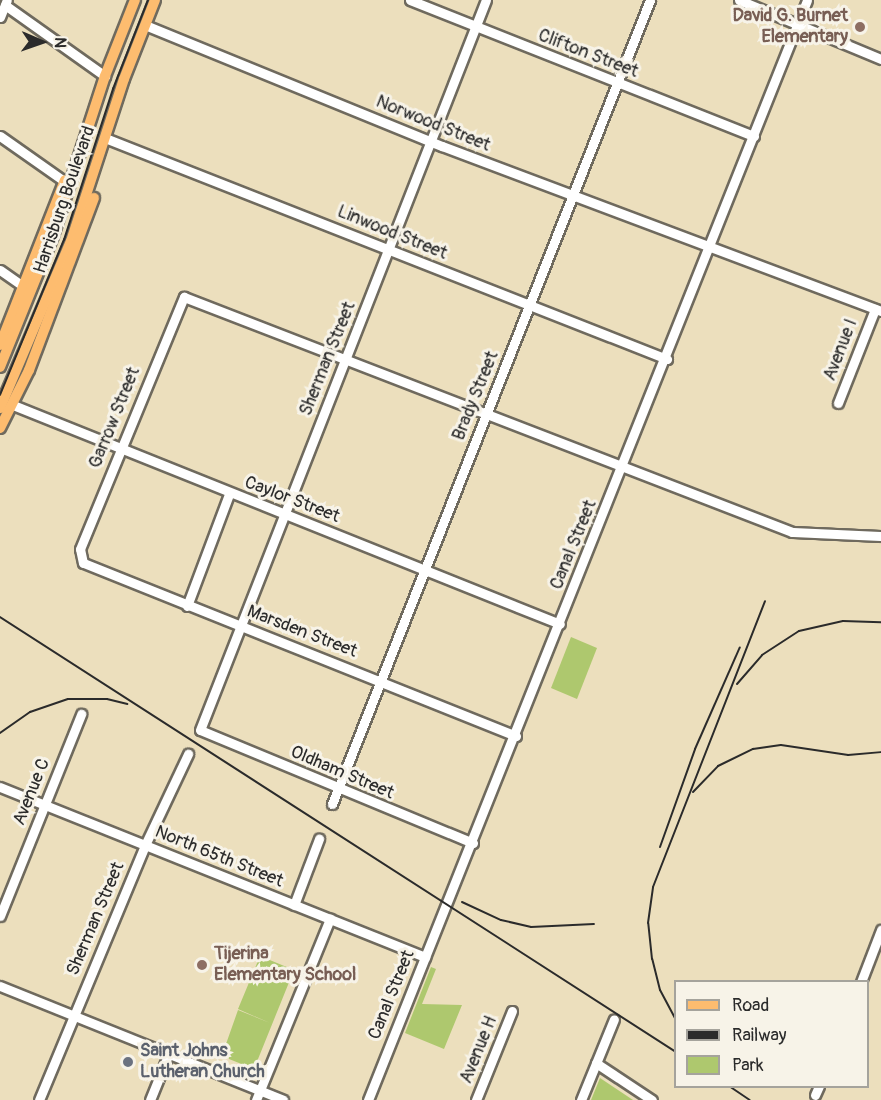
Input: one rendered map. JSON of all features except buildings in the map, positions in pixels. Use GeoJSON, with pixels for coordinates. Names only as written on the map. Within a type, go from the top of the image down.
{"type":"FeatureCollection","features":[{"type":"Feature","properties":{"kind":"main road","name":"Harrisburg Boulevard"},"geometry":{"type":"LineString","coordinates":[[0,367],[59,218],[105,76],[135,0]]}},
{"type":"Feature","properties":{"kind":"main road","name":"Harrisburg Boulevard"},"geometry":{"type":"LineString","coordinates":[[0,408],[71,241],[155,0]]}},
{"type":"Feature","properties":{"kind":"main road"},"geometry":{"type":"LineString","coordinates":[[0,345],[105,76]]}},
{"type":"Feature","properties":{"kind":"main road"},"geometry":{"type":"LineString","coordinates":[[0,428],[13,405],[81,240],[105,138]]}},
{"type":"Feature","properties":{"kind":"street","name":"Clifton Street"},"geometry":{"type":"LineString","coordinates":[[410,0],[754,136]]}},
{"type":"Feature","properties":{"kind":"street","name":"Sherman Street"},"geometry":{"type":"LineString","coordinates":[[200,730],[486,0]]}},
{"type":"Feature","properties":{"kind":"street","name":"Brady Street"},"geometry":{"type":"LineString","coordinates":[[332,804],[650,0]]}},
{"type":"Feature","properties":{"kind":"street"},"geometry":{"type":"LineString","coordinates":[[739,0],[881,60]]}},
{"type":"Feature","properties":{"kind":"street","name":"Canal Street"},"geometry":{"type":"LineString","coordinates":[[368,1100],[624,466],[807,0]]}},
{"type":"Feature","properties":{"kind":"street"},"geometry":{"type":"LineString","coordinates":[[0,17],[6,2],[105,76]]}},
{"type":"Feature","properties":{"kind":"street","name":"Norwood Street"},"geometry":{"type":"LineString","coordinates":[[145,25],[432,142],[878,310]]}},
{"type":"Feature","properties":{"kind":"street"},"geometry":{"type":"LineString","coordinates":[[0,136],[64,181]]}},
{"type":"Feature","properties":{"kind":"street","name":"Linwood Street"},"geometry":{"type":"LineString","coordinates":[[105,138],[667,358]]}},
{"type":"Feature","properties":{"kind":"street"},"geometry":{"type":"LineString","coordinates":[[0,270],[24,287]]}},
{"type":"Feature","properties":{"kind":"street","name":"Garrow Street"},"geometry":{"type":"LineString","coordinates":[[80,557],[178,305],[184,297],[346,358]]}},
{"type":"Feature","properties":{"kind":"street","name":"Avenue I"},"geometry":{"type":"LineString","coordinates":[[838,403],[878,310]]}},
{"type":"Feature","properties":{"kind":"street"},"geometry":{"type":"LineString","coordinates":[[346,358],[792,532],[881,536]]}},
{"type":"Feature","properties":{"kind":"street","name":"Caylor Street"},"geometry":{"type":"LineString","coordinates":[[13,405],[229,494],[560,624]]}},
{"type":"Feature","properties":{"kind":"street"},"geometry":{"type":"LineString","coordinates":[[187,606],[229,494]]}},
{"type":"Feature","properties":{"kind":"street","name":"Marsden Street"},"geometry":{"type":"LineString","coordinates":[[80,557],[91,568],[516,736]]}},
{"type":"Feature","properties":{"kind":"street","name":"Avenue C"},"geometry":{"type":"LineString","coordinates":[[0,916],[81,714]]}},
{"type":"Feature","properties":{"kind":"street","name":"Oldham Street"},"geometry":{"type":"LineString","coordinates":[[200,730],[338,790],[473,843]]}},
{"type":"Feature","properties":{"kind":"street","name":"Sherman Street"},"geometry":{"type":"LineString","coordinates":[[39,1100],[145,845],[188,754]]}},
{"type":"Feature","properties":{"kind":"street","name":"North 65th Street"},"geometry":{"type":"LineString","coordinates":[[0,787],[425,957]]}},
{"type":"Feature","properties":{"kind":"street"},"geometry":{"type":"LineString","coordinates":[[294,905],[319,839]]}},
{"type":"Feature","properties":{"kind":"street"},"geometry":{"type":"LineString","coordinates":[[258,1095],[330,919]]}},
{"type":"Feature","properties":{"kind":"street"},"geometry":{"type":"LineString","coordinates":[[861,980],[881,930]]}},
{"type":"Feature","properties":{"kind":"street"},"geometry":{"type":"LineString","coordinates":[[0,986],[169,1053],[258,1095],[283,1100]]}},
{"type":"Feature","properties":{"kind":"street","name":"Avenue H"},"geometry":{"type":"LineString","coordinates":[[476,1100],[512,1011]]}},
{"type":"Feature","properties":{"kind":"street"},"geometry":{"type":"LineString","coordinates":[[581,1100],[614,1019]]}},
{"type":"Feature","properties":{"kind":"street"},"geometry":{"type":"LineString","coordinates":[[150,1100],[169,1053]]}},
{"type":"Feature","properties":{"kind":"street"},"geometry":{"type":"LineString","coordinates":[[596,1063],[652,1100]]}},
{"type":"Feature","properties":{"kind":"green space"},"geometry":{"type":"Polygon","coordinates":[[[571,637],[597,648],[577,699],[551,688],[571,637]]]}},
{"type":"Feature","properties":{"kind":"green space"},"geometry":{"type":"Polygon","coordinates":[[[260,956],[294,970],[254,1069],[229,1059],[226,1044],[238,1010],[270,1023],[238,1009],[260,956]]]}},
{"type":"Feature","properties":{"kind":"green space"},"geometry":{"type":"Polygon","coordinates":[[[431,967],[436,969],[422,1004],[462,1005],[444,1049],[405,1033],[431,967]]]}},
{"type":"Feature","properties":{"kind":"green space"},"geometry":{"type":"Polygon","coordinates":[[[600,1078],[633,1100],[591,1100],[600,1078]]]}},
{"type":"Feature","properties":{"kind":"tram line"},"geometry":{"type":"LineString","coordinates":[[0,395],[64,240],[113,89],[148,0]]}},
{"type":"Feature","properties":{"kind":"railway"},"geometry":{"type":"LineString","coordinates":[[674,1016],[660,990],[652,959],[648,923],[653,887],[765,601]]}},
{"type":"Feature","properties":{"kind":"railway"},"geometry":{"type":"LineString","coordinates":[[0,617],[674,1051]]}},
{"type":"Feature","properties":{"kind":"railway"},"geometry":{"type":"LineString","coordinates":[[737,684],[762,655],[799,631],[843,621],[881,622]]}},
{"type":"Feature","properties":{"kind":"railway"},"geometry":{"type":"LineString","coordinates":[[660,847],[695,749],[740,647]]}},
{"type":"Feature","properties":{"kind":"railway"},"geometry":{"type":"LineString","coordinates":[[0,733],[30,712],[68,699],[107,699],[127,704]]}},
{"type":"Feature","properties":{"kind":"railway"},"geometry":{"type":"LineString","coordinates":[[693,792],[718,766],[753,749],[781,745],[848,755],[881,752]]}},
{"type":"Feature","properties":{"kind":"railway"},"geometry":{"type":"LineString","coordinates":[[462,902],[501,920],[531,927],[594,924]]}},
{"type":"Feature","properties":{"kind":"railway"},"geometry":{"type":"LineString","coordinates":[[732,1088],[750,1100]]}},
{"type":"Feature","properties":{"kind":"place","name":"David G. Burnet Elementary"},"geometry":{"type":"Point","coordinates":[860,27]}},
{"type":"Feature","properties":{"kind":"place","name":"Tijerina Elementary School"},"geometry":{"type":"Point","coordinates":[202,965]}},
{"type":"Feature","properties":{"kind":"place","name":"Saint Johns Lutheran Church"},"geometry":{"type":"Point","coordinates":[128,1062]}}]}
